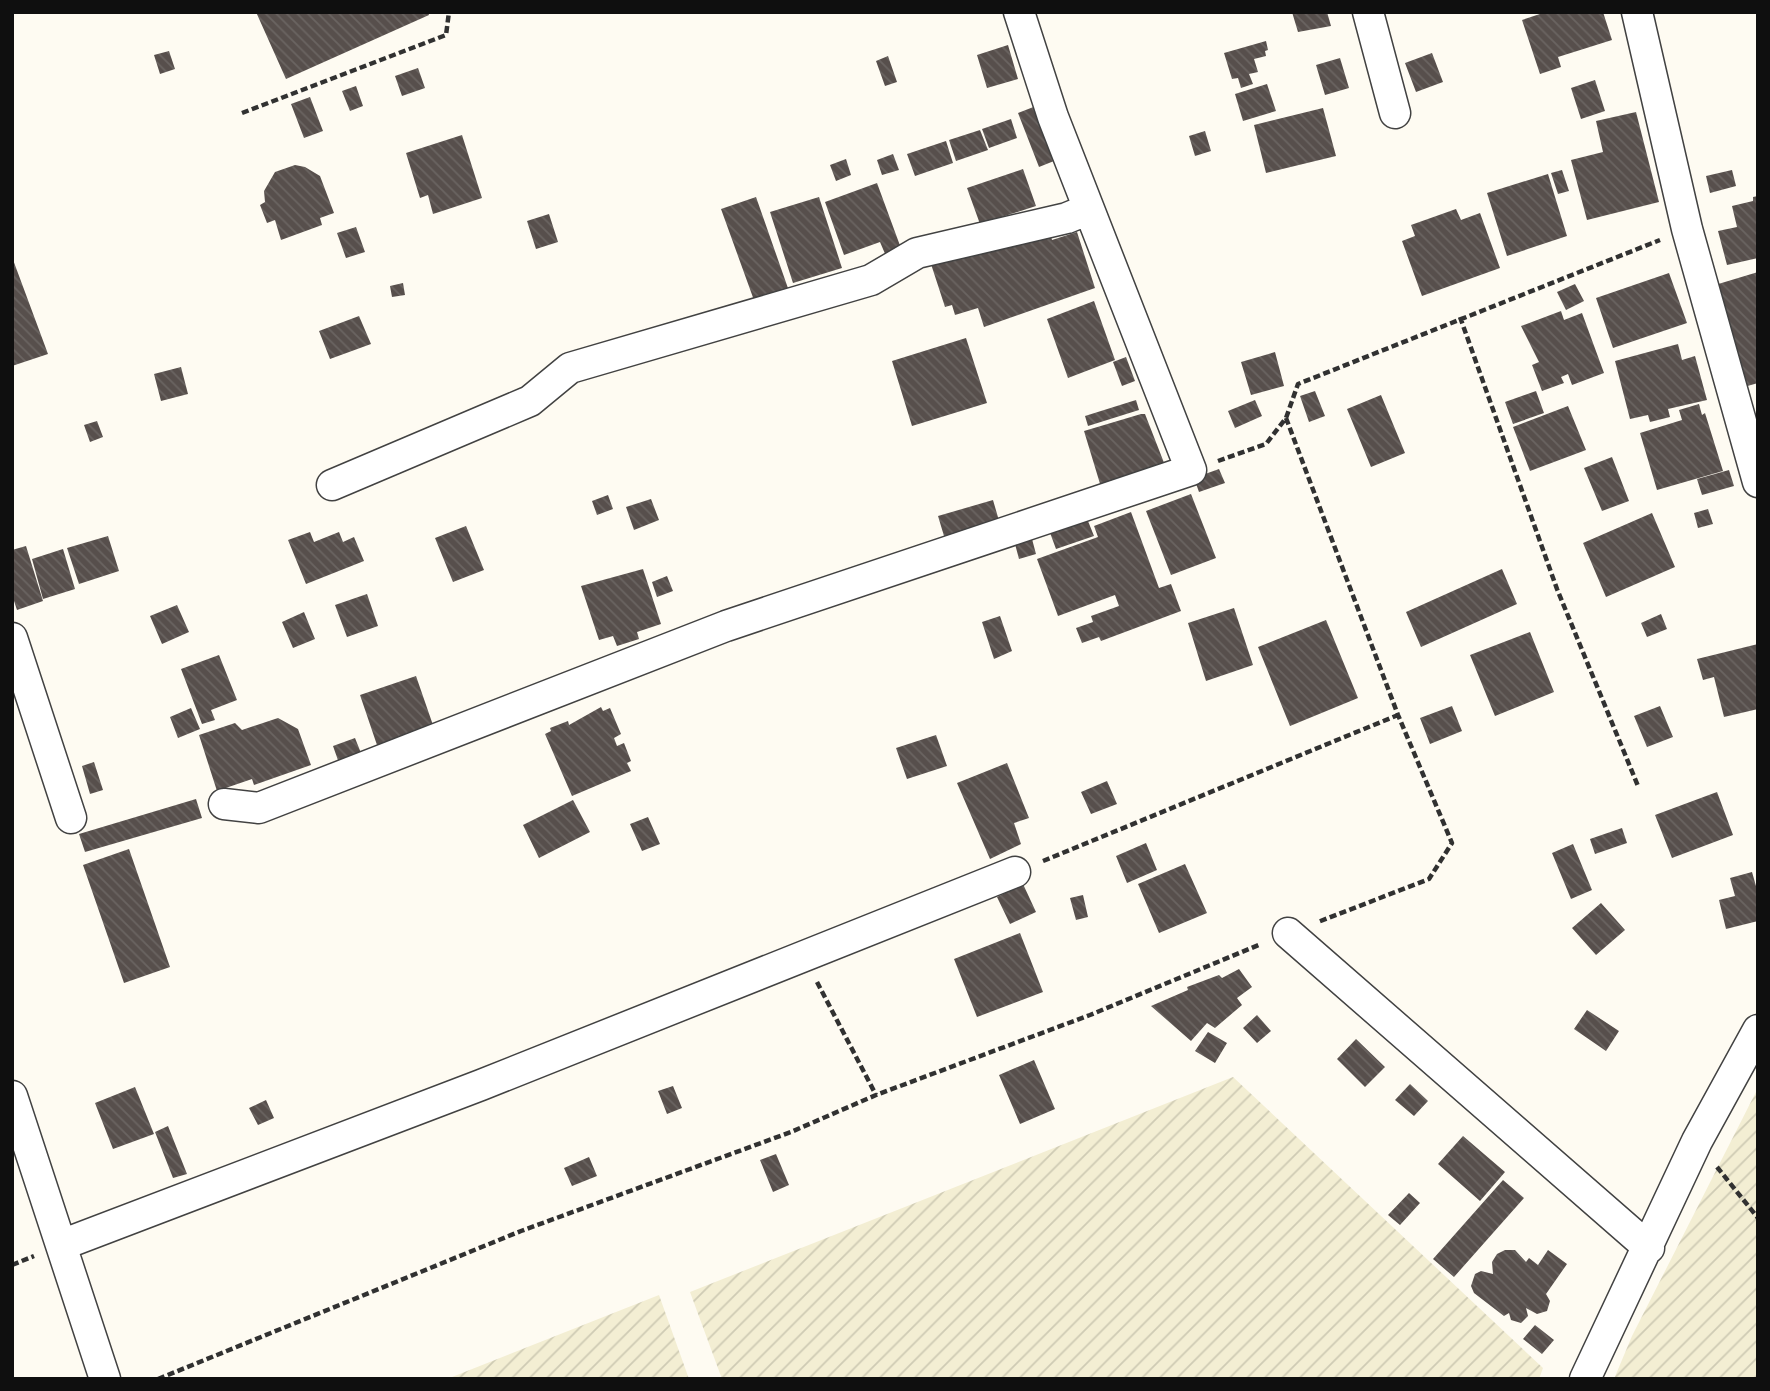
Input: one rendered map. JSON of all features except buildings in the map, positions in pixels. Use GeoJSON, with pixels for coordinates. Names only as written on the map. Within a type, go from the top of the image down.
{"type":"FeatureCollection","features":[{"type":"Feature","properties":{"kind":"street"},"geometry":{"type":"LineString","coordinates":[[224,804],[259,808],[726,626],[1191,470],[1053,117],[1019,12]]}},
{"type":"Feature","properties":{"kind":"street"},"geometry":{"type":"LineString","coordinates":[[1368,12],[1395,113]]}},
{"type":"Feature","properties":{"kind":"street"},"geometry":{"type":"LineString","coordinates":[[1637,12],[1687,229],[1758,482]]}},
{"type":"Feature","properties":{"kind":"street"},"geometry":{"type":"LineString","coordinates":[[332,485],[530,401],[570,368],[871,280],[918,253],[1067,218],[1089,209]]}},
{"type":"Feature","properties":{"kind":"street"},"geometry":{"type":"LineString","coordinates":[[12,638],[71,818]]}},
{"type":"Feature","properties":{"kind":"street"},"geometry":{"type":"LineString","coordinates":[[64,1244],[468,1090],[1015,872]]}},
{"type":"Feature","properties":{"kind":"street"},"geometry":{"type":"LineString","coordinates":[[1288,933],[1649,1248]]}},
{"type":"Feature","properties":{"kind":"street"},"geometry":{"type":"LineString","coordinates":[[1585,1379],[1697,1142],[1758,1030]]}},
{"type":"Feature","properties":{"kind":"street"},"geometry":{"type":"LineString","coordinates":[[12,1096],[64,1244],[105,1379]]}},
{"type":"Feature","properties":{"kind":"path"},"geometry":{"type":"LineString","coordinates":[[242,113],[446,35],[449,12]]}},
{"type":"Feature","properties":{"kind":"path"},"geometry":{"type":"LineString","coordinates":[[1191,470],[1266,444],[1286,418],[1298,384],[1460,317],[1687,229]]}},
{"type":"Feature","properties":{"kind":"path"},"geometry":{"type":"LineString","coordinates":[[1460,317],[1557,589],[1638,786]]}},
{"type":"Feature","properties":{"kind":"path"},"geometry":{"type":"LineString","coordinates":[[158,1379],[521,1231],[792,1132],[876,1095],[1090,1015],[1288,933],[1429,879],[1452,843],[1398,715],[1286,418]]}},
{"type":"Feature","properties":{"kind":"path"},"geometry":{"type":"LineString","coordinates":[[816,981],[876,1095]]}},
{"type":"Feature","properties":{"kind":"path"},"geometry":{"type":"LineString","coordinates":[[1697,1142],[1758,1218]]}},
{"type":"Feature","properties":{"kind":"shaded area"},"geometry":{"type":"Polygon","coordinates":[[[1233,1077],[1543,1368],[1539,1379],[722,1379],[690,1292],[1233,1077]]]}},
{"type":"Feature","properties":{"kind":"shaded area"},"geometry":{"type":"Polygon","coordinates":[[[1758,1088],[1758,1379],[1614,1379],[1632,1336],[1758,1088]]]}},
{"type":"Feature","properties":{"kind":"shaded area"},"geometry":{"type":"Polygon","coordinates":[[[659,1295],[689,1379],[447,1379],[659,1295]]]}}]}
